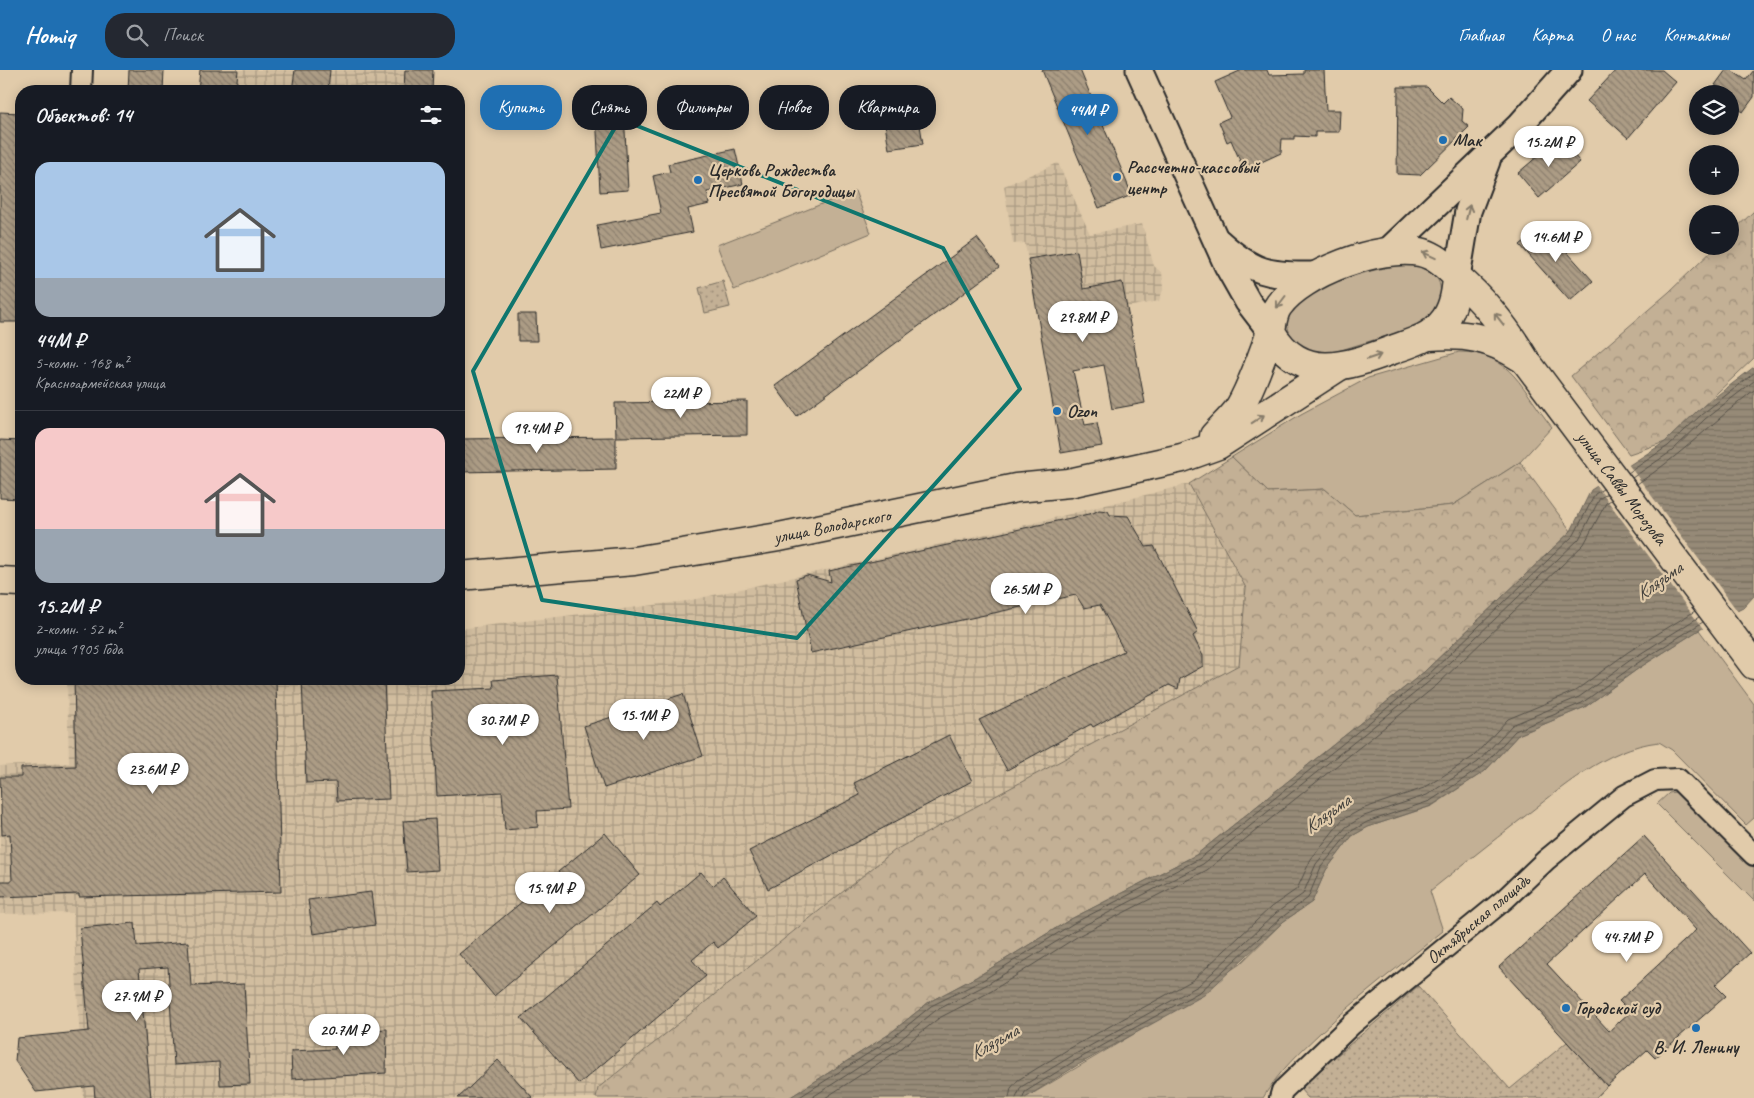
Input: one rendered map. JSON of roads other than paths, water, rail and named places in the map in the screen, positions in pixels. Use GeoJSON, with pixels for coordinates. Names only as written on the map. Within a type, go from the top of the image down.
{"type":"FeatureCollection","features":[{"type":"Feature","properties":{"kind":"main road","name":"улица Саввы Морозова"},"geometry":{"type":"LineString","coordinates":[[1201,450],[1238,410],[1271,332],[1277,307],[1291,291],[1314,276],[1387,252],[1403,250],[1421,252],[1442,262],[1493,312],[1525,360],[1754,665]]}},
{"type":"Feature","properties":{"kind":"main road"},"geometry":{"type":"LineString","coordinates":[[1271,332],[1277,343],[1293,359],[1319,367],[1338,367],[1372,358],[1429,336],[1443,323],[1451,308],[1457,277]]}},
{"type":"Feature","properties":{"kind":"main road","name":"улица Саввы Морозова"},"geometry":{"type":"LineString","coordinates":[[1429,336],[1461,335],[1488,339],[1506,347],[1525,360]]}},
{"type":"Feature","properties":{"kind":"main road","name":"улица Володарского"},"geometry":{"type":"LineString","coordinates":[[465,575],[634,561],[779,537],[1016,488],[1069,483],[1182,458],[1218,445],[1338,367]]}},
{"type":"Feature","properties":{"kind":"main road"},"geometry":{"type":"LineString","coordinates":[[0,581],[15,582]]}},
{"type":"Feature","properties":{"kind":"street"},"geometry":{"type":"LineString","coordinates":[[81,85],[82,70]]}},
{"type":"Feature","properties":{"kind":"street"},"geometry":{"type":"LineString","coordinates":[[1139,70],[1236,283],[1271,332]]}},
{"type":"Feature","properties":{"kind":"street"},"geometry":{"type":"LineString","coordinates":[[1387,252],[1444,195],[1489,156],[1520,125],[1569,70]]}},
{"type":"Feature","properties":{"kind":"street"},"geometry":{"type":"LineString","coordinates":[[1457,277],[1462,236],[1471,200],[1489,156]]}},
{"type":"Feature","properties":{"kind":"street"},"geometry":{"type":"LineString","coordinates":[[1218,241],[1236,258],[1270,274],[1314,276]]}},
{"type":"Feature","properties":{"kind":"street","name":"Октябрьская площадь"},"geometry":{"type":"LineString","coordinates":[[1283,1096],[1351,1025],[1505,899],[1546,860],[1624,796],[1655,780],[1678,779],[1687,786],[1736,838]]}},
{"type":"Feature","properties":{"kind":"street"},"geometry":{"type":"LineString","coordinates":[[1736,838],[1754,849]]}},
{"type":"Feature","properties":{"kind":"street"},"geometry":{"type":"LineString","coordinates":[[1736,838],[1754,855]]}},
{"type":"Feature","properties":{"kind":"water","name":"Клязьма"},"geometry":{"type":"Polygon","coordinates":[[[1754,367],[1754,596],[1743,608],[1699,630],[1639,668],[1585,707],[1518,735],[1485,771],[1431,806],[1368,827],[1352,836],[1326,870],[1312,902],[1284,921],[1204,995],[1076,1066],[1025,1098],[789,1098],[888,1035],[929,1002],[980,975],[1071,919],[1196,855],[1424,672],[1571,531],[1591,490],[1665,442],[1697,411],[1754,367]]]}},
{"type":"Feature","properties":{"kind":"place","name":"Мак"},"geometry":{"type":"Point","coordinates":[1443,140]}},
{"type":"Feature","properties":{"kind":"place","name":"Рассчетно-кассовый центр"},"geometry":{"type":"Point","coordinates":[1117,177]}},
{"type":"Feature","properties":{"kind":"place","name":"Церковь Рождества Пресвятой Богородицы"},"geometry":{"type":"Point","coordinates":[698,180]}},
{"type":"Feature","properties":{"kind":"place","name":"Ozon"},"geometry":{"type":"Point","coordinates":[1057,411]}},
{"type":"Feature","properties":{"kind":"place","name":"Городской суд"},"geometry":{"type":"Point","coordinates":[1566,1008]}},
{"type":"Feature","properties":{"kind":"place","name":"В. И. Ленину"},"geometry":{"type":"Point","coordinates":[1696,1028]}}]}
